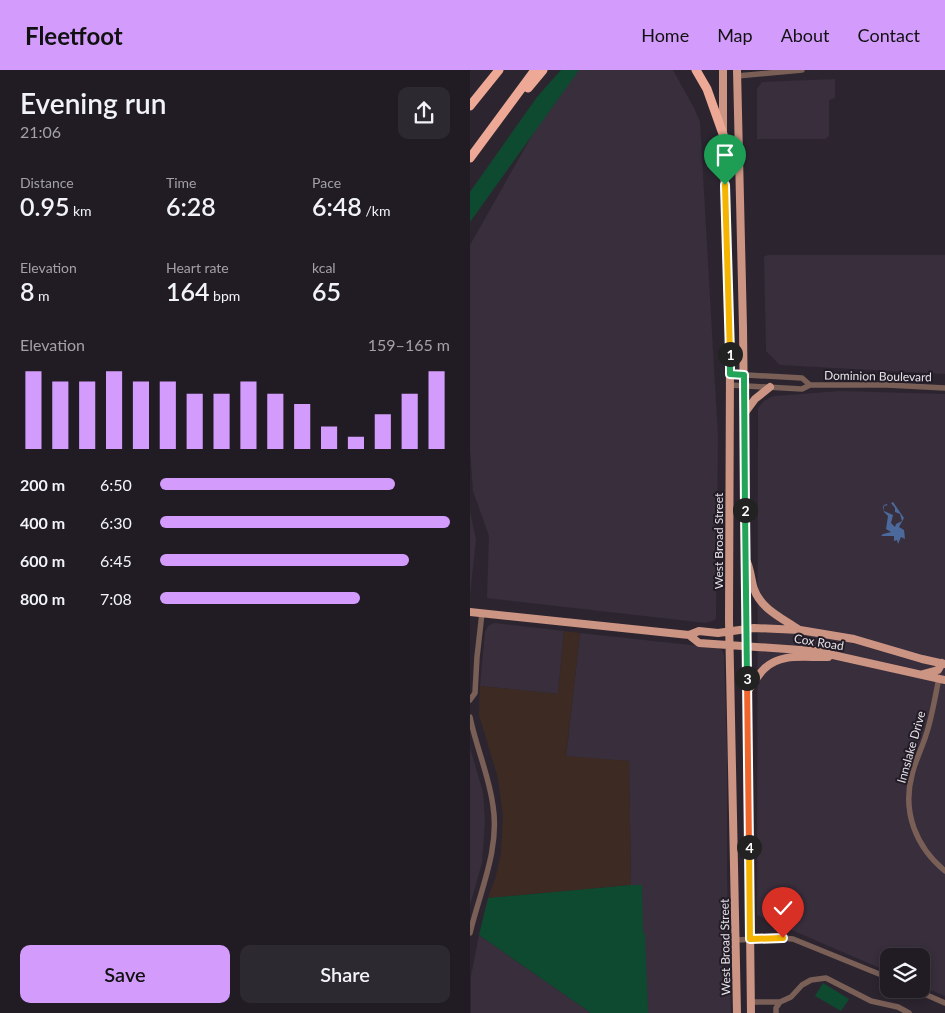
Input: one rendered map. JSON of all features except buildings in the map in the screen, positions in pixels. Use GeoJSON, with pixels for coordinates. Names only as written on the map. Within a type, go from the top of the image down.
{"type":"FeatureCollection","features":[{"type":"Feature","properties":{"kind":"highway"},"geometry":{"type":"LineString","coordinates":[[470,106],[500,70]]}},
{"type":"Feature","properties":{"kind":"highway"},"geometry":{"type":"LineString","coordinates":[[470,158],[535,70]]}},
{"type":"Feature","properties":{"kind":"highway"},"geometry":{"type":"LineString","coordinates":[[494,125],[543,70]]}},
{"type":"Feature","properties":{"kind":"highway"},"geometry":{"type":"LineString","coordinates":[[696,70],[707,89],[723,134]]}},
{"type":"Feature","properties":{"kind":"main road","name":"West Broad Street"},"geometry":{"type":"LineString","coordinates":[[723,70],[730,374],[730,645],[737,1013]]}},
{"type":"Feature","properties":{"kind":"main road","name":"West Broad Street"},"geometry":{"type":"LineString","coordinates":[[737,73],[744,375],[751,1013]]}},
{"type":"Feature","properties":{"kind":"main road"},"geometry":{"type":"LineString","coordinates":[[744,414],[755,399],[770,387]]}},
{"type":"Feature","properties":{"kind":"main road"},"geometry":{"type":"LineString","coordinates":[[745,559],[759,599],[772,612],[800,630]]}},
{"type":"Feature","properties":{"kind":"main road","name":"Cox Road"},"geometry":{"type":"LineString","coordinates":[[470,612],[689,635],[698,631],[715,633],[746,629],[800,630],[848,638],[944,666]]}},
{"type":"Feature","properties":{"kind":"main road","name":"Cox Road"},"geometry":{"type":"LineString","coordinates":[[689,635],[698,642],[805,650],[942,679]]}},
{"type":"Feature","properties":{"kind":"main road"},"geometry":{"type":"LineString","coordinates":[[747,692],[763,670],[780,659],[843,657]]}},
{"type":"Feature","properties":{"kind":"main road"},"geometry":{"type":"LineString","coordinates":[[922,675],[944,666]]}},
{"type":"Feature","properties":{"kind":"main road"},"geometry":{"type":"LineString","coordinates":[[942,679],[944,666]]}},
{"type":"Feature","properties":{"kind":"street"},"geometry":{"type":"LineString","coordinates":[[737,73],[802,70]]}},
{"type":"Feature","properties":{"kind":"street","name":"Dominion Boulevard"},"geometry":{"type":"LineString","coordinates":[[730,374],[802,378],[810,385]]}},
{"type":"Feature","properties":{"kind":"street","name":"Dominion Boulevard"},"geometry":{"type":"LineString","coordinates":[[730,385],[802,388],[810,385],[945,388]]}},
{"type":"Feature","properties":{"kind":"street"},"geometry":{"type":"LineString","coordinates":[[470,700],[475,693],[482,614]]}},
{"type":"Feature","properties":{"kind":"street","name":"Innslake Drive"},"geometry":{"type":"LineString","coordinates":[[942,679],[928,728],[911,775],[909,805],[912,825],[920,842],[931,858],[945,871]]}},
{"type":"Feature","properties":{"kind":"street"},"geometry":{"type":"LineString","coordinates":[[470,720],[489,783],[494,807],[494,824],[491,858],[470,933]]}},
{"type":"Feature","properties":{"kind":"street"},"geometry":{"type":"LineString","coordinates":[[736,940],[793,939],[880,974]]}},
{"type":"Feature","properties":{"kind":"street"},"geometry":{"type":"LineString","coordinates":[[751,1002],[780,1002],[791,997],[807,982],[826,978],[872,1001],[898,1007],[909,1013]]}},
{"type":"Feature","properties":{"kind":"street"},"geometry":{"type":"LineString","coordinates":[[930,996],[945,1003]]}},
{"type":"Feature","properties":{"kind":"street"},"geometry":{"type":"LineString","coordinates":[[776,1013],[776,1008],[780,1002]]}},
{"type":"Feature","properties":{"kind":"shaded area"},"geometry":{"type":"Polygon","coordinates":[[[569,70],[673,70],[700,122],[718,437],[716,617],[715,620],[706,623],[487,598],[489,536],[473,491],[470,449],[470,245],[569,70]]]}},
{"type":"Feature","properties":{"kind":"shaded area"},"geometry":{"type":"Polygon","coordinates":[[[835,79],[835,98],[829,100],[829,136],[825,139],[757,139],[757,89],[762,82],[835,79]]]}},
{"type":"Feature","properties":{"kind":"shaded area"},"geometry":{"type":"Polygon","coordinates":[[[768,255],[945,255],[945,374],[780,365],[766,351],[764,257],[768,255]]]}},
{"type":"Feature","properties":{"kind":"shaded area"},"geometry":{"type":"Polygon","coordinates":[[[840,391],[945,394],[945,996],[930,990],[930,948],[880,948],[880,968],[757,915],[758,408],[764,401],[774,396],[840,391]]]}},
{"type":"Feature","properties":{"kind":"shaded area"},"geometry":{"type":"Polygon","coordinates":[[[470,512],[476,539],[470,596],[470,512]]]}},
{"type":"Feature","properties":{"kind":"shaded area"},"geometry":{"type":"Polygon","coordinates":[[[494,623],[564,631],[558,694],[480,686],[485,632],[488,626],[494,623]]]}},
{"type":"Feature","properties":{"kind":"shaded area"},"geometry":{"type":"Polygon","coordinates":[[[564,631],[580,633],[566,756],[629,761],[631,885],[488,898],[496,876],[501,853],[503,816],[498,778],[479,715],[480,686],[558,694],[564,631]]]}},
{"type":"Feature","properties":{"kind":"shaded area"},"geometry":{"type":"Polygon","coordinates":[[[580,633],[718,648],[722,650],[724,655],[731,1013],[644,1013],[641,885],[631,885],[629,761],[566,757],[580,633]]]}},
{"type":"Feature","properties":{"kind":"shaded area"},"geometry":{"type":"Polygon","coordinates":[[[470,748],[483,792],[485,821],[482,863],[470,905],[470,748]]]}},
{"type":"Feature","properties":{"kind":"shaded area"},"geometry":{"type":"Polygon","coordinates":[[[479,935],[591,1013],[471,1013],[471,976],[479,935]]]}},
{"type":"Feature","properties":{"kind":"green space"},"geometry":{"type":"Polygon","coordinates":[[[561,70],[579,70],[470,222],[470,192],[537,97],[561,70]]]}},
{"type":"Feature","properties":{"kind":"green space"},"geometry":{"type":"Polygon","coordinates":[[[642,885],[648,1013],[591,1013],[479,935],[488,898],[642,885]]]}},
{"type":"Feature","properties":{"kind":"green space"},"geometry":{"type":"Polygon","coordinates":[[[823,983],[849,999],[841,1011],[815,996],[823,983]]]}},
{"type":"Feature","properties":{"kind":"water"},"geometry":{"type":"Polygon","coordinates":[[[893,502],[904,518],[899,527],[904,530],[905,539],[901,537],[898,544],[897,540],[894,541],[894,536],[881,536],[891,532],[886,529],[888,516],[884,512],[883,506],[888,505],[884,506],[884,511],[893,515],[891,523],[895,527],[896,524],[902,521],[900,514],[895,512],[895,508],[891,503],[893,502]]]}},
{"type":"Feature","properties":{"kind":"route"},"geometry":{"type":"LineString","coordinates":[[725,185],[730,374],[744,375],[750,939],[783,938]]}}]}
